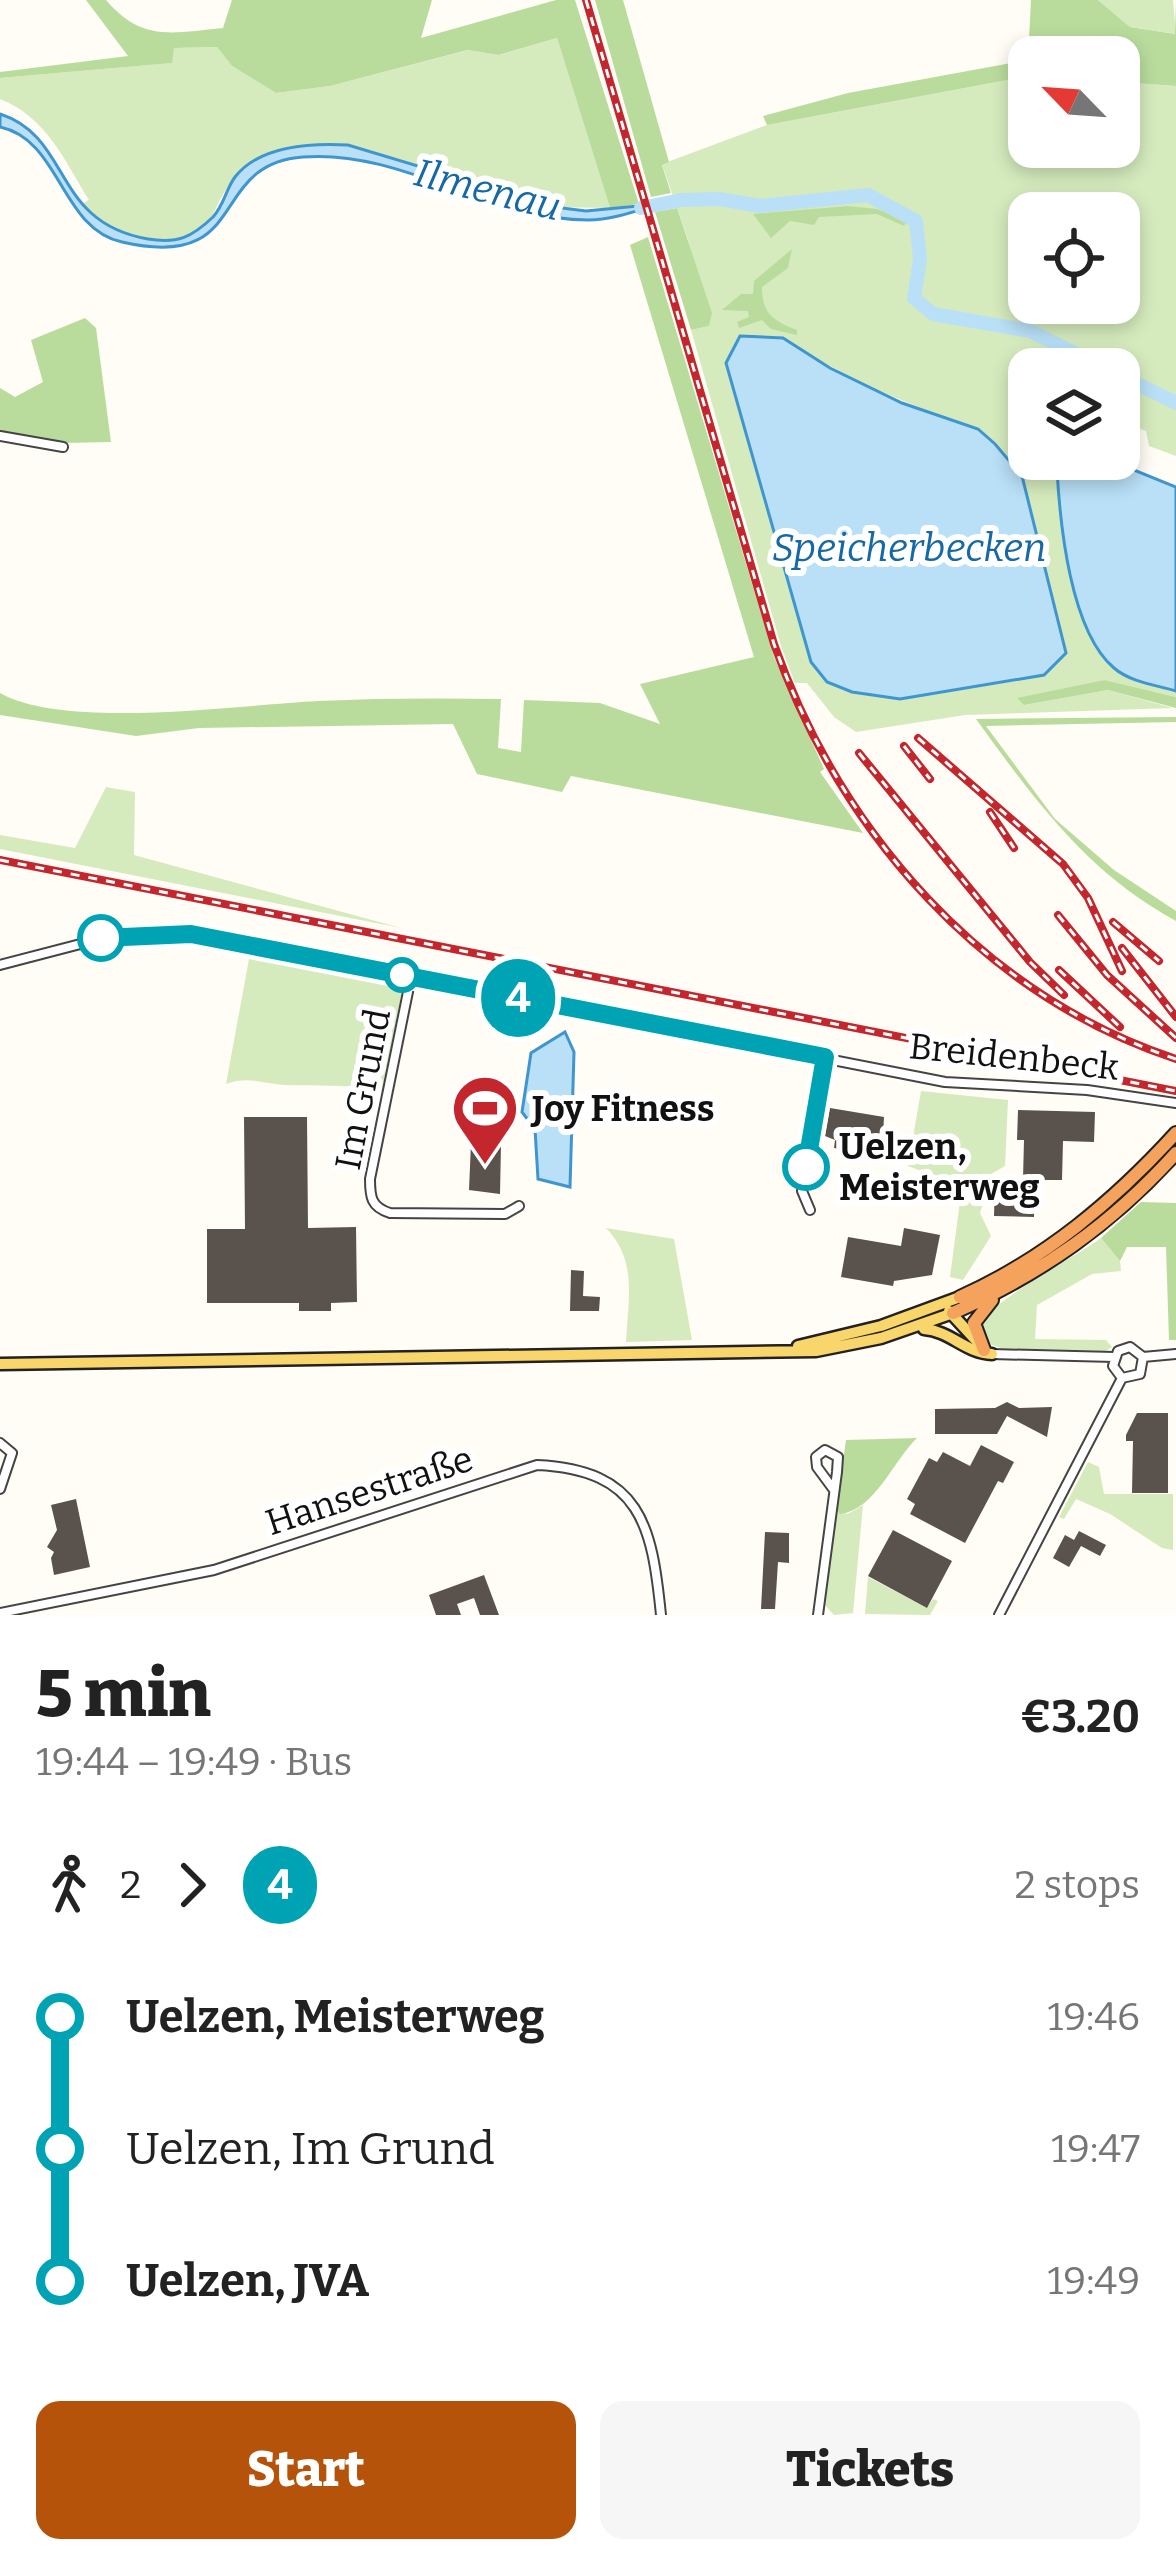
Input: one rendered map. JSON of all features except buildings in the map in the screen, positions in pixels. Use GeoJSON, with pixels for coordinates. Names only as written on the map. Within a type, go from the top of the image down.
{"type":"FeatureCollection","features":[{"type":"Feature","properties":{"kind":"highway"},"geometry":{"type":"LineString","coordinates":[[960,1297],[1067,1234],[1118,1193],[1176,1132]]}},
{"type":"Feature","properties":{"kind":"highway"},"geometry":{"type":"LineString","coordinates":[[988,1352],[974,1326],[982,1308],[1129,1203],[1176,1153]]}},
{"type":"Feature","properties":{"kind":"highway"},"geometry":{"type":"LineString","coordinates":[[953,1313],[1044,1268]]}},
{"type":"Feature","properties":{"kind":"main road"},"geometry":{"type":"LineString","coordinates":[[784,1351],[960,1297]]}},
{"type":"Feature","properties":{"kind":"main road"},"geometry":{"type":"LineString","coordinates":[[960,1297],[953,1313],[961,1344]]}},
{"type":"Feature","properties":{"kind":"main road"},"geometry":{"type":"LineString","coordinates":[[935,1308],[953,1313],[988,1352]]}},
{"type":"Feature","properties":{"kind":"main road"},"geometry":{"type":"LineString","coordinates":[[0,1364],[784,1351],[841,1347],[910,1330],[953,1313]]}},
{"type":"Feature","properties":{"kind":"main road"},"geometry":{"type":"LineString","coordinates":[[910,1330],[936,1330],[973,1352],[988,1352]]}},
{"type":"Feature","properties":{"kind":"street"},"geometry":{"type":"LineString","coordinates":[[0,436],[63,447]]}},
{"type":"Feature","properties":{"kind":"street","name":"Breidenbeck"},"geometry":{"type":"LineString","coordinates":[[0,965],[115,935],[165,932],[945,1082],[1087,1090],[1176,1103]]}},
{"type":"Feature","properties":{"kind":"street","name":"Im Grund"},"geometry":{"type":"LineString","coordinates":[[411,977],[370,1198],[377,1208],[390,1213],[505,1214],[519,1206]]}},
{"type":"Feature","properties":{"kind":"street"},"geometry":{"type":"LineString","coordinates":[[810,1210],[802,1191],[825,1057]]}},
{"type":"Feature","properties":{"kind":"street"},"geometry":{"type":"LineString","coordinates":[[1122,1378],[1113,1369],[1114,1358],[1126,1347],[1143,1358],[1176,1354]]}},
{"type":"Feature","properties":{"kind":"street"},"geometry":{"type":"LineString","coordinates":[[988,1352],[1114,1358]]}},
{"type":"Feature","properties":{"kind":"street"},"geometry":{"type":"LineString","coordinates":[[1122,1378],[1140,1374],[1143,1358]]}},
{"type":"Feature","properties":{"kind":"street"},"geometry":{"type":"LineString","coordinates":[[999,1615],[1122,1378]]}},
{"type":"Feature","properties":{"kind":"street"},"geometry":{"type":"LineString","coordinates":[[0,1443],[8,1444],[12,1453],[1,1482]]}},
{"type":"Feature","properties":{"kind":"street"},"geometry":{"type":"LineString","coordinates":[[818,1615],[834,1490],[838,1457],[825,1450],[816,1457],[817,1467],[834,1490]]}},
{"type":"Feature","properties":{"kind":"street","name":"Hansestraße"},"geometry":{"type":"LineString","coordinates":[[0,1613],[214,1570],[537,1466],[573,1467],[602,1478],[628,1497],[645,1523],[654,1551],[661,1615]]}},
{"type":"Feature","properties":{"kind":"green space"},"geometry":{"type":"Polygon","coordinates":[[[86,0],[106,0],[132,23],[173,32],[223,28],[232,0],[432,0],[421,38],[556,0],[575,0],[639,204],[610,208],[557,38],[499,55],[468,50],[330,86],[276,93],[232,66],[217,47],[174,48],[172,63],[0,78],[0,72],[128,56],[86,0]]]}},
{"type":"Feature","properties":{"kind":"green space"},"geometry":{"type":"Polygon","coordinates":[[[595,0],[623,0],[669,162],[662,165],[671,193],[651,197],[595,0]]]}},
{"type":"Feature","properties":{"kind":"green space"},"geometry":{"type":"Polygon","coordinates":[[[1031,0],[1098,0],[1130,27],[1175,34],[1176,0],[1176,86],[1140,83],[1140,36],[1029,36],[1031,0]]]}},
{"type":"Feature","properties":{"kind":"green space"},"geometry":{"type":"Polygon","coordinates":[[[1098,0],[1173,0],[1176,34],[1130,27],[1098,0]]]}},
{"type":"Feature","properties":{"kind":"green space"},"geometry":{"type":"Polygon","coordinates":[[[557,38],[610,208],[553,207],[348,145],[323,145],[283,152],[248,167],[233,180],[209,221],[187,238],[135,237],[111,230],[92,217],[81,204],[89,200],[42,128],[0,99],[0,78],[171,63],[174,48],[217,47],[232,66],[276,93],[330,86],[469,50],[500,55],[557,38]]]}},
{"type":"Feature","properties":{"kind":"green space"},"geometry":{"type":"Polygon","coordinates":[[[1008,64],[1008,80],[767,125],[763,116],[848,93],[1008,64]]]}},
{"type":"Feature","properties":{"kind":"green space"},"geometry":{"type":"Polygon","coordinates":[[[1008,80],[1008,168],[1140,168],[1140,83],[1176,86],[1176,456],[1149,446],[1146,431],[1140,429],[1140,348],[1008,348],[1008,480],[1058,480],[1070,575],[1099,651],[1128,677],[1176,691],[1176,697],[1105,680],[1024,705],[1108,690],[1173,708],[965,715],[856,732],[834,717],[807,683],[795,683],[691,330],[709,326],[688,240],[662,164],[767,125],[1008,80]],[[783,338],[900,699],[1044,674],[1066,652],[978,429],[830,366],[783,338]]]}},
{"type":"Feature","properties":{"kind":"green space"},"geometry":{"type":"Polygon","coordinates":[[[848,206],[877,209],[907,221],[904,226],[877,214],[819,217],[814,225],[790,221],[771,238],[753,214],[848,206]]]}},
{"type":"Feature","properties":{"kind":"green space"},"geometry":{"type":"Polygon","coordinates":[[[677,208],[712,313],[709,326],[691,330],[655,212],[677,208]]]}},
{"type":"Feature","properties":{"kind":"green space"},"geometry":{"type":"Polygon","coordinates":[[[648,237],[774,657],[824,769],[820,772],[863,833],[571,776],[562,792],[477,774],[453,724],[199,728],[136,736],[0,715],[0,693],[29,704],[108,713],[341,700],[501,699],[498,748],[521,752],[524,700],[600,703],[660,724],[640,684],[754,657],[630,245],[648,237]]]}},
{"type":"Feature","properties":{"kind":"green space"},"geometry":{"type":"Polygon","coordinates":[[[792,249],[788,268],[762,287],[770,315],[797,330],[797,335],[771,329],[762,320],[739,328],[737,322],[749,317],[748,311],[722,310],[741,294],[753,294],[754,281],[792,249]]]}},
{"type":"Feature","properties":{"kind":"green space"},"geometry":{"type":"Polygon","coordinates":[[[85,318],[96,328],[111,442],[62,443],[0,432],[0,388],[15,397],[43,382],[31,340],[85,318]]]}},
{"type":"Feature","properties":{"kind":"green space"},"geometry":{"type":"Polygon","coordinates":[[[1105,680],[1176,697],[1176,708],[1108,690],[1024,705],[1017,698],[1105,680]]]}},
{"type":"Feature","properties":{"kind":"green space"},"geometry":{"type":"Polygon","coordinates":[[[1176,717],[1176,722],[986,726],[1055,819],[1114,870],[1176,911],[1176,921],[1115,880],[1064,832],[976,719],[1176,717]]]}},
{"type":"Feature","properties":{"kind":"green space"},"geometry":{"type":"Polygon","coordinates":[[[106,787],[135,792],[134,855],[401,928],[0,849],[0,835],[75,848],[106,787]]]}},
{"type":"Feature","properties":{"kind":"green space"},"geometry":{"type":"Polygon","coordinates":[[[249,959],[403,986],[382,1091],[248,1080],[226,1084],[249,959]]]}},
{"type":"Feature","properties":{"kind":"green space"},"geometry":{"type":"Polygon","coordinates":[[[921,1091],[1008,1100],[1005,1166],[991,1174],[980,1213],[991,1236],[963,1280],[950,1277],[962,1186],[908,1166],[921,1091]]]}},
{"type":"Feature","properties":{"kind":"green space"},"geometry":{"type":"Polygon","coordinates":[[[1141,1202],[1176,1203],[1176,1340],[1169,1340],[1166,1247],[1127,1247],[1120,1261],[1101,1238],[1141,1202]]]}},
{"type":"Feature","properties":{"kind":"green space"},"geometry":{"type":"Polygon","coordinates":[[[606,1228],[674,1239],[692,1340],[626,1342],[627,1267],[606,1228]]]}},
{"type":"Feature","properties":{"kind":"green space"},"geometry":{"type":"Polygon","coordinates":[[[1101,1238],[1120,1261],[1121,1271],[1092,1274],[1037,1305],[1035,1339],[1106,1340],[1112,1347],[1106,1351],[1006,1350],[987,1343],[980,1323],[988,1314],[1101,1238]]]}},
{"type":"Feature","properties":{"kind":"green space"},"geometry":{"type":"Polygon","coordinates":[[[917,1438],[863,1504],[840,1514],[836,1509],[846,1440],[917,1438]]]}},
{"type":"Feature","properties":{"kind":"green space"},"geometry":{"type":"Polygon","coordinates":[[[1088,1462],[1099,1467],[1104,1494],[1173,1494],[1173,1550],[1076,1499],[1064,1519],[1059,1517],[1088,1462]]]}},
{"type":"Feature","properties":{"kind":"green space"},"geometry":{"type":"Polygon","coordinates":[[[863,1505],[853,1613],[834,1615],[824,1604],[836,1511],[848,1514],[863,1505]]]}},
{"type":"Feature","properties":{"kind":"green space"},"geometry":{"type":"Polygon","coordinates":[[[868,1577],[927,1608],[933,1599],[938,1601],[930,1615],[865,1614],[868,1577]]]}},
{"type":"Feature","properties":{"kind":"water"},"geometry":{"type":"Polygon","coordinates":[[[0,114],[40,141],[94,216],[117,230],[148,239],[176,240],[198,230],[217,212],[235,177],[258,158],[287,148],[319,145],[348,145],[554,207],[586,211],[659,204],[597,220],[552,217],[376,163],[303,157],[273,164],[252,177],[211,230],[192,242],[163,247],[122,242],[101,234],[85,220],[36,148],[0,127],[0,114]]]}},
{"type":"Feature","properties":{"kind":"water","name":"Speicherbecken"},"geometry":{"type":"Polygon","coordinates":[[[740,336],[783,338],[830,368],[902,403],[978,429],[1008,459],[1008,480],[1023,480],[1066,653],[1044,675],[900,699],[852,692],[827,682],[811,662],[726,363],[740,336]]]}},
{"type":"Feature","properties":{"kind":"water","name":"Speicherbecken"},"geometry":{"type":"Polygon","coordinates":[[[1140,472],[1176,487],[1176,691],[1120,673],[1099,651],[1077,603],[1058,480],[1140,480],[1140,472]]]}},
{"type":"Feature","properties":{"kind":"water"},"geometry":{"type":"Polygon","coordinates":[[[565,1032],[574,1052],[570,1187],[538,1179],[535,1129],[522,1112],[531,1053],[565,1032]]]}},
{"type":"Feature","properties":{"kind":"waterway","name":"Ilmenau"},"geometry":{"type":"LineString","coordinates":[[641,208],[681,200],[719,199],[760,206],[868,195],[916,221],[920,259],[914,298],[933,314],[1030,331],[1064,348]]}},
{"type":"Feature","properties":{"kind":"waterway","name":"Ilmenau"},"geometry":{"type":"LineString","coordinates":[[1140,385],[1176,403]]}},
{"type":"Feature","properties":{"kind":"railway"},"geometry":{"type":"LineString","coordinates":[[586,0],[774,644],[838,780],[928,898],[982,949],[1041,994],[1106,1031],[1176,1059]]}},
{"type":"Feature","properties":{"kind":"railway"},"geometry":{"type":"LineString","coordinates":[[918,738],[1063,864],[1088,898],[1122,971]]}},
{"type":"Feature","properties":{"kind":"railway"},"geometry":{"type":"LineString","coordinates":[[904,746],[930,779]]}},
{"type":"Feature","properties":{"kind":"railway"},"geometry":{"type":"LineString","coordinates":[[859,753],[1030,962],[1064,995]]}},
{"type":"Feature","properties":{"kind":"railway"},"geometry":{"type":"LineString","coordinates":[[990,812],[1014,848]]}},
{"type":"Feature","properties":{"kind":"railway"},"geometry":{"type":"LineString","coordinates":[[0,860],[1176,1091]]}},
{"type":"Feature","properties":{"kind":"railway"},"geometry":{"type":"LineString","coordinates":[[1058,915],[1107,975],[1176,1038]]}},
{"type":"Feature","properties":{"kind":"railway"},"geometry":{"type":"LineString","coordinates":[[1113,922],[1159,961]]}},
{"type":"Feature","properties":{"kind":"railway"},"geometry":{"type":"LineString","coordinates":[[1122,948],[1176,1017]]}},
{"type":"Feature","properties":{"kind":"railway"},"geometry":{"type":"LineString","coordinates":[[1059,970],[1120,1027]]}},
{"type":"Feature","properties":{"kind":"bus line","name":"4"},"geometry":{"type":"LineString","coordinates":[[101,938],[191,934],[825,1057],[806,1167]]}},
{"type":"Feature","properties":{"kind":"place","name":"Joy Fitness"},"geometry":{"type":"Point","coordinates":[485,1167]}},
{"type":"Feature","properties":{"kind":"place","name":"Uelzen, Meisterweg"},"geometry":{"type":"Point","coordinates":[806,1167]}}]}
